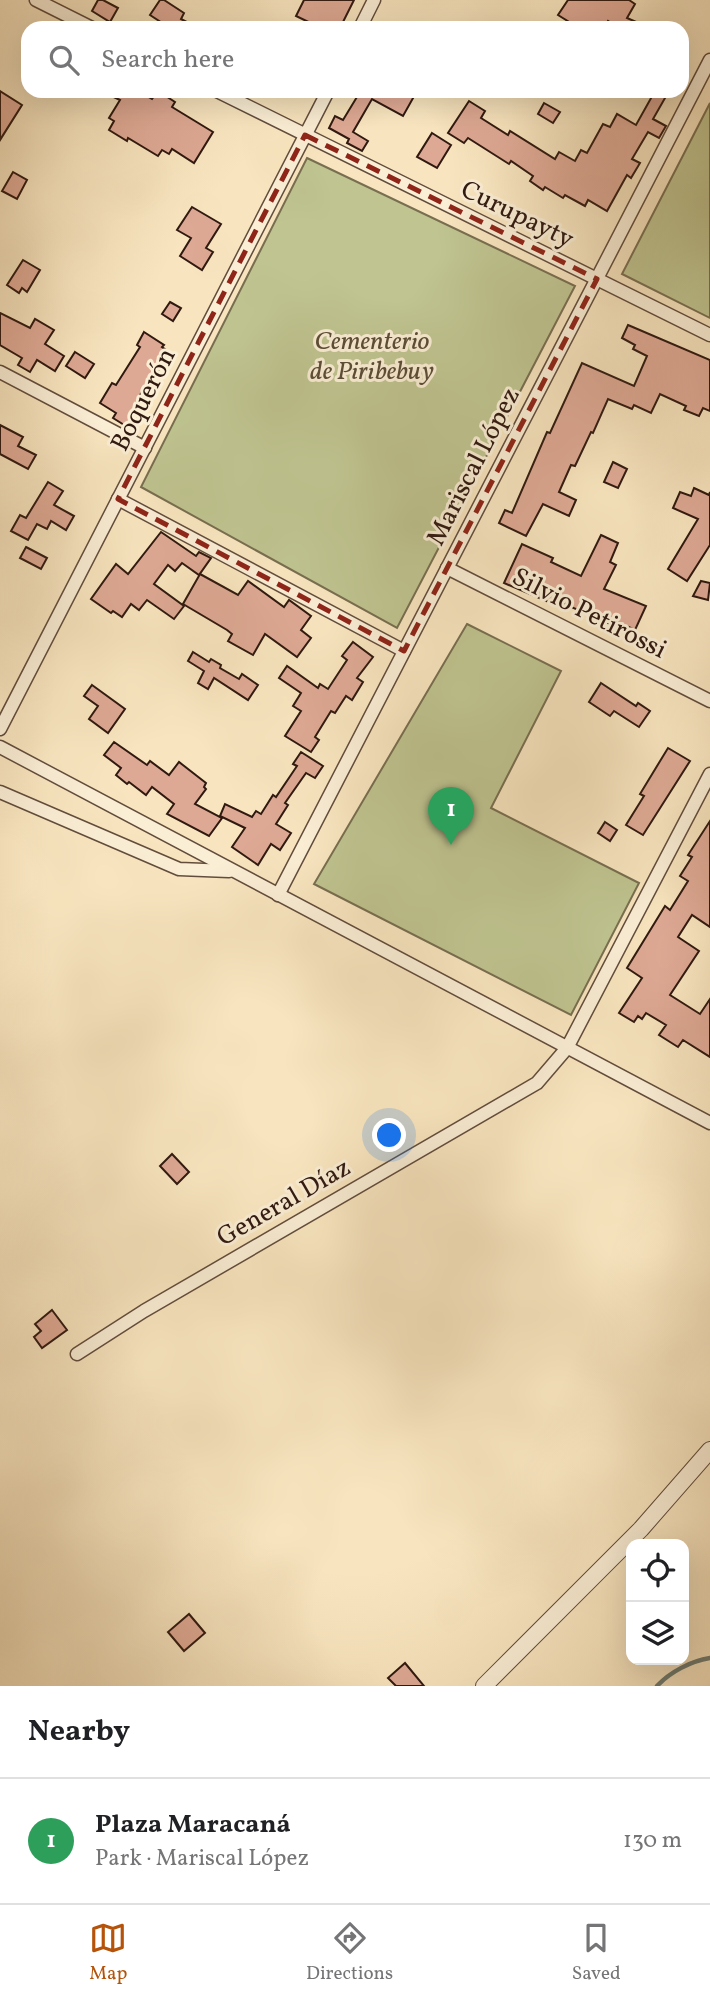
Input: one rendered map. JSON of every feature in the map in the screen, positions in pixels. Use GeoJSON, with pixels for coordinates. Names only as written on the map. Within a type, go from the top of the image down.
{"type":"FeatureCollection","features":[{"type":"Feature","properties":{"kind":"street"},"geometry":{"type":"LineString","coordinates":[[36,0],[78,21]]}},
{"type":"Feature","properties":{"kind":"street"},"geometry":{"type":"LineString","coordinates":[[364,21],[374,0]]}},
{"type":"Feature","properties":{"kind":"street","name":"Mariscal López"},"geometry":{"type":"LineString","coordinates":[[278,895],[710,60]]}},
{"type":"Feature","properties":{"kind":"street","name":"Curupayty"},"geometry":{"type":"LineString","coordinates":[[230,98],[710,335]]}},
{"type":"Feature","properties":{"kind":"street","name":"Boquerón"},"geometry":{"type":"LineString","coordinates":[[0,729],[324,98]]}},
{"type":"Feature","properties":{"kind":"street"},"geometry":{"type":"LineString","coordinates":[[0,372],[145,448]]}},
{"type":"Feature","properties":{"kind":"street"},"geometry":{"type":"LineString","coordinates":[[118,499],[404,651]]}},
{"type":"Feature","properties":{"kind":"street","name":"Silvio Petirossi"},"geometry":{"type":"LineString","coordinates":[[447,568],[710,701]]}},
{"type":"Feature","properties":{"kind":"street"},"geometry":{"type":"LineString","coordinates":[[0,747],[710,1123]]}},
{"type":"Feature","properties":{"kind":"street","name":"General Díaz"},"geometry":{"type":"LineString","coordinates":[[77,1354],[144,1311],[537,1083],[567,1048],[710,774]]}},
{"type":"Feature","properties":{"kind":"street"},"geometry":{"type":"LineString","coordinates":[[0,792],[179,869],[233,871]]}},
{"type":"Feature","properties":{"kind":"street"},"geometry":{"type":"LineString","coordinates":[[484,1686],[641,1529],[707,1451]]}},
{"type":"Feature","properties":{"kind":"highlighted area"},"geometry":{"type":"Polygon","coordinates":[[[305,135],[597,279],[404,651],[118,499],[305,135]]]}},
{"type":"Feature","properties":{"kind":"green space"},"geometry":{"type":"Polygon","coordinates":[[[710,103],[710,318],[622,274],[710,103]]]}},
{"type":"Feature","properties":{"kind":"green space","name":"Cementerio de Piribebuy"},"geometry":{"type":"Polygon","coordinates":[[[307,158],[575,286],[397,628],[141,487],[307,158]]]}},
{"type":"Feature","properties":{"kind":"green space"},"geometry":{"type":"Polygon","coordinates":[[[467,624],[561,671],[491,808],[639,883],[571,1015],[314,884],[467,624]]]}},
{"type":"Feature","properties":{"kind":"building"},"geometry":{"type":"Polygon","coordinates":[[[98,0],[118,8],[111,21],[92,11],[98,0]]]}},
{"type":"Feature","properties":{"kind":"building"},"geometry":{"type":"Polygon","coordinates":[[[160,0],[164,0],[184,13],[181,19],[185,21],[159,21],[150,15],[160,0]]]}},
{"type":"Feature","properties":{"kind":"building"},"geometry":{"type":"Polygon","coordinates":[[[304,0],[354,0],[344,21],[306,21],[296,16],[304,0]]]}},
{"type":"Feature","properties":{"kind":"building"},"geometry":{"type":"Polygon","coordinates":[[[568,0],[629,0],[635,4],[627,18],[634,21],[568,21],[558,15],[568,0]]]}},
{"type":"Feature","properties":{"kind":"building"},"geometry":{"type":"Polygon","coordinates":[[[0,91],[22,105],[0,140],[0,91]]]}},
{"type":"Feature","properties":{"kind":"building"},"geometry":{"type":"Polygon","coordinates":[[[116,98],[169,98],[175,102],[172,107],[213,132],[194,163],[172,149],[169,154],[162,150],[158,156],[109,130],[114,121],[109,118],[120,100],[116,98]]]}},
{"type":"Feature","properties":{"kind":"building"},"geometry":{"type":"Polygon","coordinates":[[[356,98],[413,98],[403,116],[372,99],[353,132],[368,141],[362,151],[347,143],[349,139],[329,128],[335,116],[343,120],[356,98]]]}},
{"type":"Feature","properties":{"kind":"building"},"geometry":{"type":"Polygon","coordinates":[[[651,98],[665,98],[653,119],[666,126],[659,138],[648,132],[632,159],[640,163],[631,178],[627,175],[607,211],[588,200],[585,206],[565,195],[563,198],[545,187],[543,190],[530,181],[533,176],[511,161],[509,164],[468,138],[464,143],[448,133],[469,101],[485,111],[481,118],[508,135],[510,131],[555,159],[559,152],[575,161],[581,150],[587,153],[603,124],[610,127],[617,114],[636,125],[651,98]]]}},
{"type":"Feature","properties":{"kind":"building"},"geometry":{"type":"Polygon","coordinates":[[[544,103],[560,112],[553,123],[538,114],[544,103]]]}},
{"type":"Feature","properties":{"kind":"building"},"geometry":{"type":"Polygon","coordinates":[[[432,133],[451,145],[437,168],[417,157],[432,133]]]}},
{"type":"Feature","properties":{"kind":"building"},"geometry":{"type":"Polygon","coordinates":[[[13,172],[27,180],[17,199],[2,191],[13,172]]]}},
{"type":"Feature","properties":{"kind":"building"},"geometry":{"type":"Polygon","coordinates":[[[192,207],[221,224],[206,248],[213,252],[202,270],[180,256],[191,238],[177,230],[192,207]]]}},
{"type":"Feature","properties":{"kind":"building"},"geometry":{"type":"Polygon","coordinates":[[[23,260],[40,270],[27,292],[22,288],[19,293],[7,285],[23,260]]]}},
{"type":"Feature","properties":{"kind":"building"},"geometry":{"type":"Polygon","coordinates":[[[170,302],[181,308],[173,321],[162,314],[170,302]]]}},
{"type":"Feature","properties":{"kind":"building"},"geometry":{"type":"Polygon","coordinates":[[[0,313],[30,328],[35,319],[54,330],[45,344],[64,356],[55,371],[37,360],[30,372],[18,365],[22,358],[0,345],[0,313]]]}},
{"type":"Feature","properties":{"kind":"building"},"geometry":{"type":"Polygon","coordinates":[[[628,325],[710,360],[710,411],[703,408],[699,416],[684,410],[686,406],[660,394],[651,413],[634,405],[632,409],[608,399],[593,433],[591,432],[575,466],[571,465],[559,492],[576,500],[569,516],[543,504],[526,536],[499,523],[505,510],[512,513],[547,432],[550,433],[582,363],[634,386],[647,356],[633,349],[635,345],[622,338],[628,325]]]}},
{"type":"Feature","properties":{"kind":"building"},"geometry":{"type":"Polygon","coordinates":[[[144,332],[164,345],[162,347],[169,352],[150,385],[147,383],[135,404],[142,408],[129,428],[113,418],[116,413],[100,403],[112,383],[116,385],[140,347],[137,345],[144,332]]]}},
{"type":"Feature","properties":{"kind":"building"},"geometry":{"type":"Polygon","coordinates":[[[75,352],[94,364],[85,378],[66,366],[75,352]]]}},
{"type":"Feature","properties":{"kind":"building"},"geometry":{"type":"Polygon","coordinates":[[[0,425],[23,437],[18,446],[36,455],[28,469],[0,454],[0,425]]]}},
{"type":"Feature","properties":{"kind":"building"},"geometry":{"type":"Polygon","coordinates":[[[613,462],[627,469],[618,488],[604,482],[613,462]]]}},
{"type":"Feature","properties":{"kind":"building"},"geometry":{"type":"Polygon","coordinates":[[[48,482],[63,491],[54,505],[74,516],[66,530],[51,521],[47,529],[37,524],[28,540],[11,531],[20,515],[26,518],[48,482]]]}},
{"type":"Feature","properties":{"kind":"building"},"geometry":{"type":"Polygon","coordinates":[[[694,488],[709,495],[710,492],[710,545],[687,581],[668,569],[698,519],[673,508],[680,492],[691,496],[694,488]]]}},
{"type":"Feature","properties":{"kind":"building"},"geometry":{"type":"Polygon","coordinates":[[[161,532],[196,556],[199,552],[211,558],[199,575],[182,563],[175,571],[168,565],[154,584],[184,606],[174,619],[147,600],[139,610],[131,604],[122,617],[91,599],[116,564],[128,574],[161,532]]]}},
{"type":"Feature","properties":{"kind":"building"},"geometry":{"type":"Polygon","coordinates":[[[601,535],[618,543],[610,562],[616,565],[604,589],[646,606],[635,630],[612,619],[610,624],[560,602],[558,606],[504,583],[522,544],[553,558],[551,562],[581,576],[601,535]]]}},
{"type":"Feature","properties":{"kind":"building"},"geometry":{"type":"Polygon","coordinates":[[[26,547],[47,558],[41,569],[20,558],[26,547]]]}},
{"type":"Feature","properties":{"kind":"building"},"geometry":{"type":"Polygon","coordinates":[[[200,574],[238,595],[248,581],[284,607],[289,600],[311,616],[301,630],[311,638],[297,657],[265,634],[253,655],[228,641],[232,634],[183,604],[200,574]]]}},
{"type":"Feature","properties":{"kind":"building"},"geometry":{"type":"Polygon","coordinates":[[[701,581],[710,583],[708,600],[693,596],[701,581]]]}},
{"type":"Feature","properties":{"kind":"building"},"geometry":{"type":"Polygon","coordinates":[[[353,642],[373,657],[357,678],[363,682],[352,700],[346,696],[335,713],[331,711],[315,737],[319,740],[311,752],[285,736],[301,711],[293,706],[301,693],[279,678],[287,666],[318,688],[320,684],[328,689],[347,660],[342,656],[353,642]]]}},
{"type":"Feature","properties":{"kind":"building"},"geometry":{"type":"Polygon","coordinates":[[[193,652],[209,662],[211,659],[239,679],[242,674],[258,685],[248,700],[214,678],[208,689],[198,683],[204,671],[188,661],[193,652]]]}},
{"type":"Feature","properties":{"kind":"building"},"geometry":{"type":"Polygon","coordinates":[[[601,683],[636,706],[638,703],[650,711],[639,727],[614,711],[610,716],[589,702],[601,683]]]}},
{"type":"Feature","properties":{"kind":"building"},"geometry":{"type":"Polygon","coordinates":[[[92,685],[125,709],[108,733],[89,719],[98,706],[84,696],[92,685]]]}},
{"type":"Feature","properties":{"kind":"building"},"geometry":{"type":"Polygon","coordinates":[[[114,742],[147,765],[150,761],[169,775],[179,762],[206,783],[206,789],[195,804],[222,818],[209,836],[167,814],[174,804],[152,787],[146,795],[116,775],[121,768],[104,755],[114,742]]]}},
{"type":"Feature","properties":{"kind":"building"},"geometry":{"type":"Polygon","coordinates":[[[668,748],[690,761],[643,835],[626,825],[644,796],[640,794],[668,748]]]}},
{"type":"Feature","properties":{"kind":"building"},"geometry":{"type":"Polygon","coordinates":[[[301,752],[323,766],[315,778],[306,773],[285,803],[288,805],[276,824],[291,833],[280,850],[271,844],[258,865],[232,847],[245,828],[220,816],[225,804],[252,817],[256,811],[261,814],[297,766],[293,764],[301,752]]]}},
{"type":"Feature","properties":{"kind":"building"},"geometry":{"type":"Polygon","coordinates":[[[710,821],[710,927],[692,915],[678,937],[699,951],[670,995],[700,1014],[710,999],[710,1057],[683,1040],[678,1047],[659,1035],[666,1025],[646,1013],[642,1019],[638,1016],[634,1022],[619,1013],[642,978],[627,968],[665,906],[670,910],[688,881],[680,876],[692,857],[688,855],[710,821]]]}},
{"type":"Feature","properties":{"kind":"building"},"geometry":{"type":"Polygon","coordinates":[[[605,822],[617,830],[610,841],[598,833],[605,822]]]}},
{"type":"Feature","properties":{"kind":"building"},"geometry":{"type":"Polygon","coordinates":[[[172,1154],[189,1172],[177,1184],[160,1166],[172,1154]]]}},
{"type":"Feature","properties":{"kind":"building"},"geometry":{"type":"Polygon","coordinates":[[[52,1310],[67,1330],[42,1348],[34,1337],[41,1331],[35,1324],[52,1310]]]}},
{"type":"Feature","properties":{"kind":"building"},"geometry":{"type":"Polygon","coordinates":[[[189,1614],[205,1633],[184,1651],[168,1632],[189,1614]]]}},
{"type":"Feature","properties":{"kind":"building"},"geometry":{"type":"Polygon","coordinates":[[[405,1663],[424,1686],[396,1686],[388,1678],[405,1663]]]}},
{"type":"Feature","properties":{"kind":"waterway"},"geometry":{"type":"LineString","coordinates":[[657,1686],[681,1668],[710,1658]]}},
{"type":"Feature","properties":{"kind":"place","name":"Plaza Maracaná"},"geometry":{"type":"Point","coordinates":[451,845]}}]}
